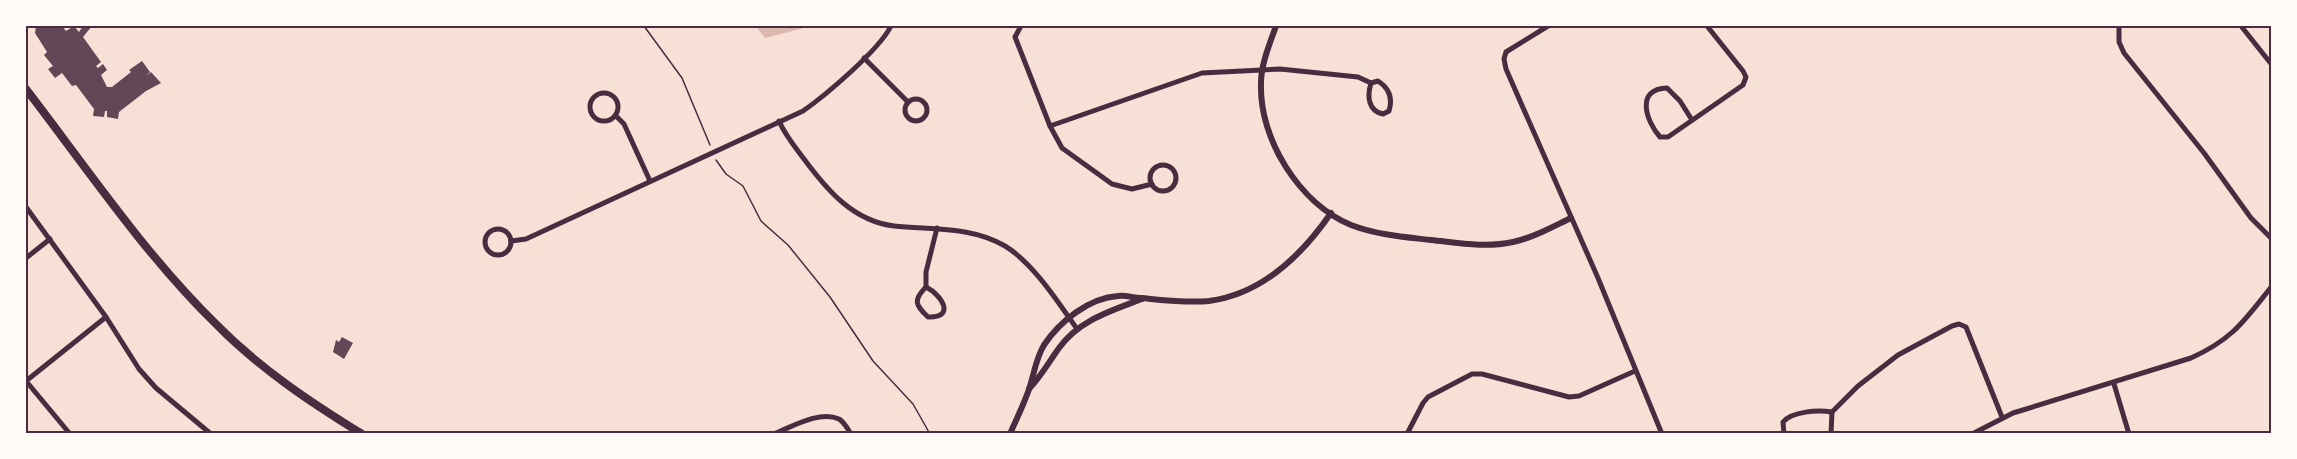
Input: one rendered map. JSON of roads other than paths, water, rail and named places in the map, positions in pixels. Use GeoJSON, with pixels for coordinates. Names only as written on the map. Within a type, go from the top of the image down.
{"type":"FeatureCollection","features":[{"type":"Feature","properties":{"kind":"main road"},"geometry":{"type":"LineString","coordinates":[[26,89],[156,259],[217,326],[253,358],[307,399],[362,434]]}},
{"type":"Feature","properties":{"kind":"street"},"geometry":{"type":"LineString","coordinates":[[511,241],[526,239],[803,111],[824,96],[864,58],[891,26]]}},
{"type":"Feature","properties":{"kind":"street"},"geometry":{"type":"LineString","coordinates":[[1021,26],[1015,38],[1050,126],[1062,148],[1112,184],[1132,189],[1152,184]]}},
{"type":"Feature","properties":{"kind":"street"},"geometry":{"type":"LineString","coordinates":[[1276,26],[1261,83],[1264,110],[1273,141],[1288,170],[1309,196],[1331,213],[1349,224],[1369,231],[1488,246],[1532,237],[1571,218]]}},
{"type":"Feature","properties":{"kind":"street"},"geometry":{"type":"LineString","coordinates":[[1548,26],[1506,52],[1504,59],[1506,69],[1662,434]]}},
{"type":"Feature","properties":{"kind":"street"},"geometry":{"type":"LineString","coordinates":[[1692,120],[1680,101],[1667,88],[1652,91],[1646,99],[1645,106],[1656,132],[1660,137],[1668,137],[1743,84],[1746,77],[1707,26]]}},
{"type":"Feature","properties":{"kind":"street"},"geometry":{"type":"LineString","coordinates":[[2119,26],[2119,42],[2124,53],[2204,153],[2251,218],[2271,239]]}},
{"type":"Feature","properties":{"kind":"street"},"geometry":{"type":"LineString","coordinates":[[2241,26],[2271,65]]}},
{"type":"Feature","properties":{"kind":"street"},"geometry":{"type":"LineString","coordinates":[[864,58],[908,102]]}},
{"type":"Feature","properties":{"kind":"street"},"geometry":{"type":"LineString","coordinates":[[1050,126],[1202,73],[1280,69],[1358,77],[1371,83],[1378,81],[1390,94],[1389,111],[1383,114],[1377,113],[1372,107],[1369,99],[1371,83]]}},
{"type":"Feature","properties":{"kind":"street"},"geometry":{"type":"LineString","coordinates":[[603,93],[612,95],[619,107],[616,116],[605,122],[596,118],[590,108],[593,99],[603,93]]}},
{"type":"Feature","properties":{"kind":"street"},"geometry":{"type":"LineString","coordinates":[[912,99],[920,99],[926,104],[928,112],[924,118],[917,121],[910,119],[905,111],[908,102],[912,99]]}},
{"type":"Feature","properties":{"kind":"street"},"geometry":{"type":"LineString","coordinates":[[616,116],[624,124],[650,181]]}},
{"type":"Feature","properties":{"kind":"street"},"geometry":{"type":"LineString","coordinates":[[779,121],[784,133],[816,176],[839,201],[866,217],[891,226],[963,231],[987,237],[1005,246],[1023,259],[1077,328]]}},
{"type":"Feature","properties":{"kind":"street"},"geometry":{"type":"LineString","coordinates":[[1158,166],[1169,166],[1175,173],[1176,181],[1169,189],[1159,190],[1152,184],[1151,172],[1158,166]]}},
{"type":"Feature","properties":{"kind":"street"},"geometry":{"type":"LineString","coordinates":[[26,207],[106,316],[146,377],[211,434]]}},
{"type":"Feature","properties":{"kind":"street"},"geometry":{"type":"LineString","coordinates":[[1010,434],[1029,390],[1034,365],[1045,344],[1069,318],[1095,302],[1119,296],[1142,299],[1210,300],[1233,295],[1256,286],[1290,261],[1313,238],[1331,213]]}},
{"type":"Feature","properties":{"kind":"street"},"geometry":{"type":"LineString","coordinates":[[926,287],[943,301],[944,308],[936,317],[928,317],[920,310],[916,300],[926,287],[926,273],[937,228]]}},
{"type":"Feature","properties":{"kind":"street"},"geometry":{"type":"LineString","coordinates":[[498,229],[506,232],[511,241],[506,253],[497,255],[487,250],[484,242],[490,232],[498,229]]}},
{"type":"Feature","properties":{"kind":"street"},"geometry":{"type":"LineString","coordinates":[[26,258],[50,239]]}},
{"type":"Feature","properties":{"kind":"street"},"geometry":{"type":"LineString","coordinates":[[1972,434],[2002,417],[2114,384],[2191,358],[2215,347],[2236,330],[2271,286]]}},
{"type":"Feature","properties":{"kind":"street"},"geometry":{"type":"LineString","coordinates":[[1029,390],[1041,377],[1059,347],[1077,328],[1106,312],[1142,299]]}},
{"type":"Feature","properties":{"kind":"street"},"geometry":{"type":"LineString","coordinates":[[70,434],[26,381],[106,316]]}},
{"type":"Feature","properties":{"kind":"street"},"geometry":{"type":"LineString","coordinates":[[1831,434],[1832,412],[1858,386],[1898,355],[1959,324],[1966,327],[2002,417]]}},
{"type":"Feature","properties":{"kind":"street"},"geometry":{"type":"LineString","coordinates":[[1407,434],[1428,397],[1472,374],[1482,374],[1569,397],[1579,396],[1635,371]]}},
{"type":"Feature","properties":{"kind":"street"},"geometry":{"type":"LineString","coordinates":[[2114,384],[2129,434]]}},
{"type":"Feature","properties":{"kind":"street"},"geometry":{"type":"LineString","coordinates":[[1784,434],[1783,422],[1787,416],[1822,411],[1832,412]]}},
{"type":"Feature","properties":{"kind":"street"},"geometry":{"type":"LineString","coordinates":[[774,434],[820,417],[830,417],[843,422],[851,434]]}}]}
